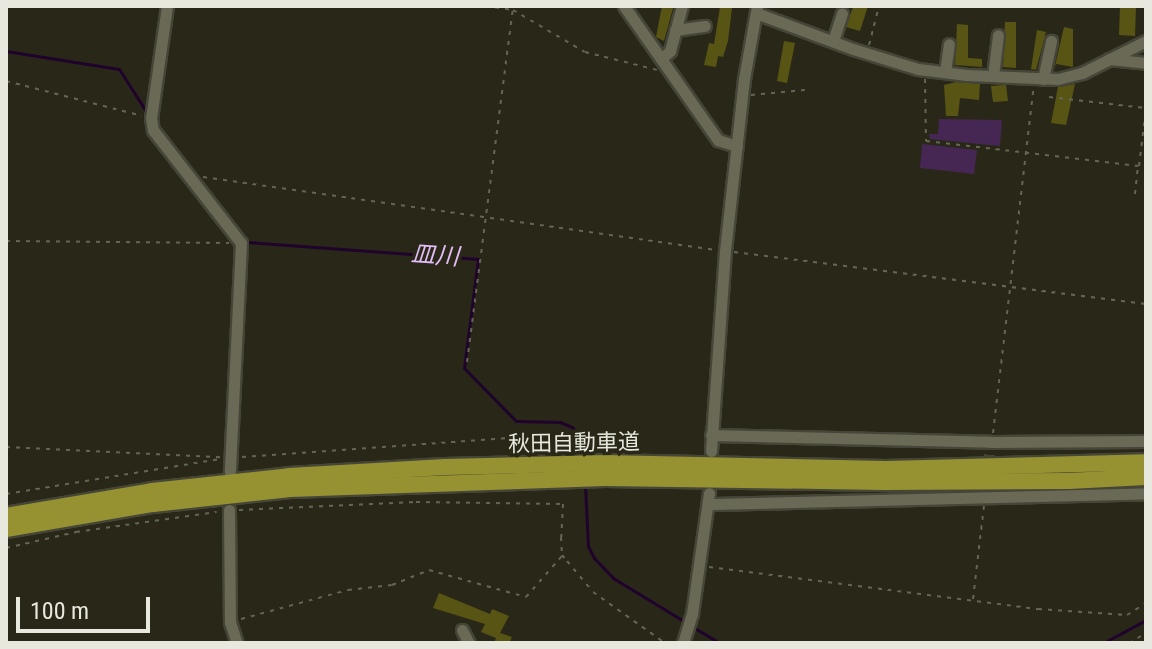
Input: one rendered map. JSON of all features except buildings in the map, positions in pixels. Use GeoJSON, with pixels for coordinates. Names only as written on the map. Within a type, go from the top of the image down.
{"type":"FeatureCollection","features":[{"type":"Feature","properties":{"kind":"highway","name":"秋田自動車道"},"geometry":{"type":"LineString","coordinates":[[6,516],[152,491],[273,477],[445,467],[605,463],[886,469],[1146,462]]}},
{"type":"Feature","properties":{"kind":"highway","name":"秋田自動車道"},"geometry":{"type":"LineString","coordinates":[[6,529],[153,504],[290,489],[605,478],[898,482],[1146,477]]}},
{"type":"Feature","properties":{"kind":"street"},"geometry":{"type":"LineString","coordinates":[[167,6],[151,118],[153,130],[241,243],[230,472]]}},
{"type":"Feature","properties":{"kind":"street"},"geometry":{"type":"LineString","coordinates":[[624,6],[718,140],[737,146]]}},
{"type":"Feature","properties":{"kind":"street"},"geometry":{"type":"LineString","coordinates":[[663,63],[670,51],[682,6]]}},
{"type":"Feature","properties":{"kind":"street"},"geometry":{"type":"LineString","coordinates":[[711,451],[725,251],[756,9],[833,41],[925,70],[993,76],[1039,79],[1082,73],[1146,41]]}},
{"type":"Feature","properties":{"kind":"street"},"geometry":{"type":"LineString","coordinates":[[833,41],[842,13]]}},
{"type":"Feature","properties":{"kind":"street"},"geometry":{"type":"LineString","coordinates":[[675,30],[705,26]]}},
{"type":"Feature","properties":{"kind":"street"},"geometry":{"type":"LineString","coordinates":[[993,76],[998,35]]}},
{"type":"Feature","properties":{"kind":"street"},"geometry":{"type":"LineString","coordinates":[[1039,79],[1051,41]]}},
{"type":"Feature","properties":{"kind":"street"},"geometry":{"type":"LineString","coordinates":[[945,72],[949,44]]}},
{"type":"Feature","properties":{"kind":"street"},"geometry":{"type":"LineString","coordinates":[[1109,59],[1146,63]]}},
{"type":"Feature","properties":{"kind":"street"},"geometry":{"type":"LineString","coordinates":[[711,435],[991,442],[1146,441]]}},
{"type":"Feature","properties":{"kind":"street"},"geometry":{"type":"LineString","coordinates":[[683,643],[700,566],[709,499],[985,498],[1146,493]]}},
{"type":"Feature","properties":{"kind":"street"},"geometry":{"type":"LineString","coordinates":[[229,510],[230,622],[237,643]]}},
{"type":"Feature","properties":{"kind":"street"},"geometry":{"type":"LineString","coordinates":[[462,630],[469,643]]}},
{"type":"Feature","properties":{"kind":"path"},"geometry":{"type":"LineString","coordinates":[[485,6],[513,10],[585,52],[658,70],[663,63]]}},
{"type":"Feature","properties":{"kind":"path"},"geometry":{"type":"LineString","coordinates":[[867,53],[879,6]]}},
{"type":"Feature","properties":{"kind":"path"},"geometry":{"type":"LineString","coordinates":[[467,362],[513,10]]}},
{"type":"Feature","properties":{"kind":"path"},"geometry":{"type":"LineString","coordinates":[[925,70],[926,141],[1139,166]]}},
{"type":"Feature","properties":{"kind":"path"},"geometry":{"type":"LineString","coordinates":[[991,442],[1039,79]]}},
{"type":"Feature","properties":{"kind":"path"},"geometry":{"type":"LineString","coordinates":[[6,81],[151,118]]}},
{"type":"Feature","properties":{"kind":"path"},"geometry":{"type":"LineString","coordinates":[[743,95],[805,90]]}},
{"type":"Feature","properties":{"kind":"path"},"geometry":{"type":"LineString","coordinates":[[1049,97],[1146,108],[1135,194]]}},
{"type":"Feature","properties":{"kind":"path"},"geometry":{"type":"LineString","coordinates":[[186,175],[725,251],[1012,284],[1146,304]]}},
{"type":"Feature","properties":{"kind":"path"},"geometry":{"type":"LineString","coordinates":[[6,241],[241,243]]}},
{"type":"Feature","properties":{"kind":"path"},"geometry":{"type":"LineString","coordinates":[[6,494],[230,458],[508,438]]}},
{"type":"Feature","properties":{"kind":"path"},"geometry":{"type":"LineString","coordinates":[[6,447],[230,458]]}},
{"type":"Feature","properties":{"kind":"path"},"geometry":{"type":"LineString","coordinates":[[973,600],[985,498]]}},
{"type":"Feature","properties":{"kind":"path"},"geometry":{"type":"LineString","coordinates":[[6,548],[76,532],[229,510],[416,502],[563,504],[562,555],[526,597],[429,570],[392,585],[348,590],[230,622]]}},
{"type":"Feature","properties":{"kind":"path"},"geometry":{"type":"LineString","coordinates":[[562,555],[593,592],[665,643]]}},
{"type":"Feature","properties":{"kind":"path"},"geometry":{"type":"LineString","coordinates":[[700,566],[973,600],[1127,615],[1146,603]]}},
{"type":"Feature","properties":{"kind":"path"},"geometry":{"type":"LineString","coordinates":[[1129,643],[1146,633]]}},
{"type":"Feature","properties":{"kind":"shaded area"},"geometry":{"type":"Polygon","coordinates":[[[939,119],[1002,120],[1000,146],[930,139],[929,134],[938,134],[939,119]]]}},
{"type":"Feature","properties":{"kind":"shaded area"},"geometry":{"type":"Polygon","coordinates":[[[922,144],[977,150],[974,174],[920,168],[922,144]]]}},
{"type":"Feature","properties":{"kind":"waterway","name":"皿川"},"geometry":{"type":"LineString","coordinates":[[6,51],[119,69],[146,111]]}},
{"type":"Feature","properties":{"kind":"waterway","name":"皿川"},"geometry":{"type":"LineString","coordinates":[[244,239],[247,242],[478,259],[464,368],[516,421],[560,422],[572,427],[580,437],[583,454]]}},
{"type":"Feature","properties":{"kind":"waterway","name":"皿川"},"geometry":{"type":"LineString","coordinates":[[585,485],[588,546],[594,558],[613,578],[687,623]]}},
{"type":"Feature","properties":{"kind":"waterway","name":"皿川"},"geometry":{"type":"LineString","coordinates":[[1103,643],[1146,620]]}},
{"type":"Feature","properties":{"kind":"waterway","name":"皿川"},"geometry":{"type":"LineString","coordinates":[[693,627],[720,643]]}},
{"type":"Feature","properties":{"kind":"tunnel"},"geometry":{"type":"LineString","coordinates":[[985,498],[991,442]]}}]}
